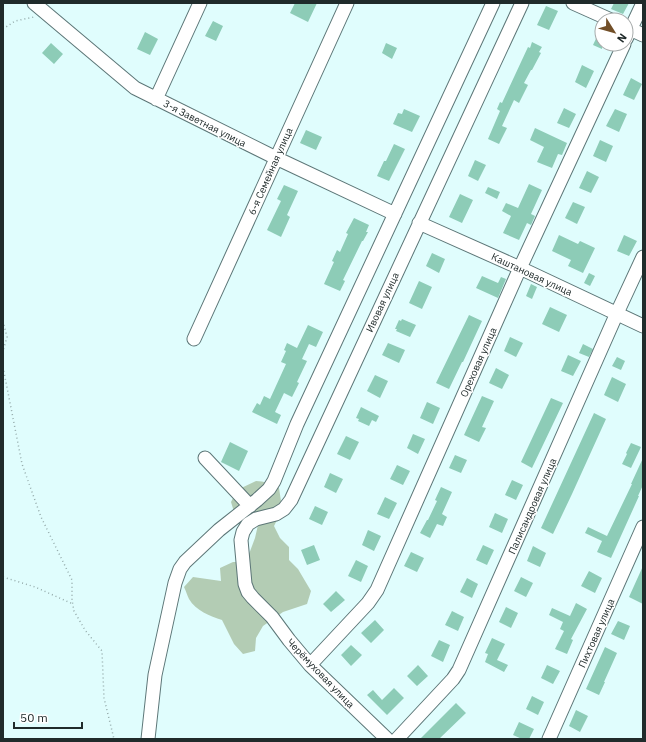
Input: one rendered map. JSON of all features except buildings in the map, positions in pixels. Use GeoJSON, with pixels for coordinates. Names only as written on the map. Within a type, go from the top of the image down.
{"type":"FeatureCollection","features":[{"type":"Feature","properties":{"kind":"street"},"geometry":{"type":"LineString","coordinates":[[156,99],[200,3]]}},
{"type":"Feature","properties":{"kind":"street","name":"6-я Семейная улица"},"geometry":{"type":"LineString","coordinates":[[194,339],[347,3]]}},
{"type":"Feature","properties":{"kind":"street"},"geometry":{"type":"LineString","coordinates":[[148,739],[156,675],[175,583],[180,569],[205,542],[250,506],[269,489],[274,481],[297,424],[493,3]]}},
{"type":"Feature","properties":{"kind":"street","name":"Ивовая улица"},"geometry":{"type":"LineString","coordinates":[[245,584],[241,540],[243,532],[248,524],[256,519],[276,514],[284,509],[291,500],[522,3]]}},
{"type":"Feature","properties":{"kind":"street"},"geometry":{"type":"LineString","coordinates":[[573,3],[594,12]]}},
{"type":"Feature","properties":{"kind":"street"},"geometry":{"type":"LineString","coordinates":[[634,19],[642,3]]}},
{"type":"Feature","properties":{"kind":"street","name":"3-я Заветная улица"},"geometry":{"type":"LineString","coordinates":[[42,7],[135,88],[276,158],[395,214]]}},
{"type":"Feature","properties":{"kind":"street","name":"Ореховая улица"},"geometry":{"type":"LineString","coordinates":[[310,665],[368,603],[377,590],[520,268],[620,52]]}},
{"type":"Feature","properties":{"kind":"street","name":"Каштановая улица"},"geometry":{"type":"LineString","coordinates":[[419,223],[520,268],[643,326]]}},
{"type":"Feature","properties":{"kind":"street","name":"Палисандровая улица"},"geometry":{"type":"LineString","coordinates":[[397,739],[453,679],[459,670],[643,257]]}},
{"type":"Feature","properties":{"kind":"street"},"geometry":{"type":"LineString","coordinates":[[205,458],[250,506]]}},
{"type":"Feature","properties":{"kind":"street","name":"Пихтовая улица"},"geometry":{"type":"LineString","coordinates":[[549,739],[643,527]]}},
{"type":"Feature","properties":{"kind":"street","name":"Черёмуховая улица"},"geometry":{"type":"LineString","coordinates":[[245,584],[248,592],[272,617],[310,665],[387,739]]}},
{"type":"Feature","properties":{"kind":"path"},"geometry":{"type":"LineString","coordinates":[[3,29],[42,7]]}},
{"type":"Feature","properties":{"kind":"path"},"geometry":{"type":"LineString","coordinates":[[3,320],[7,337],[3,351]]}},
{"type":"Feature","properties":{"kind":"path"},"geometry":{"type":"LineString","coordinates":[[3,366],[22,464],[41,517],[72,580],[72,600],[74,611],[85,630],[102,651],[104,698],[114,739]]}},
{"type":"Feature","properties":{"kind":"path"},"geometry":{"type":"LineString","coordinates":[[3,576],[34,587],[73,604]]}},
{"type":"Feature","properties":{"kind":"green space"},"geometry":{"type":"Polygon","coordinates":[[[256,481],[268,483],[279,488],[281,501],[280,514],[274,526],[280,538],[289,547],[289,560],[298,569],[311,591],[307,604],[283,612],[263,626],[256,638],[255,651],[243,654],[234,644],[222,620],[208,615],[195,607],[189,599],[184,587],[193,577],[221,581],[220,568],[233,562],[246,562],[258,525],[235,515],[231,502],[237,490],[256,481]]]}}]}
